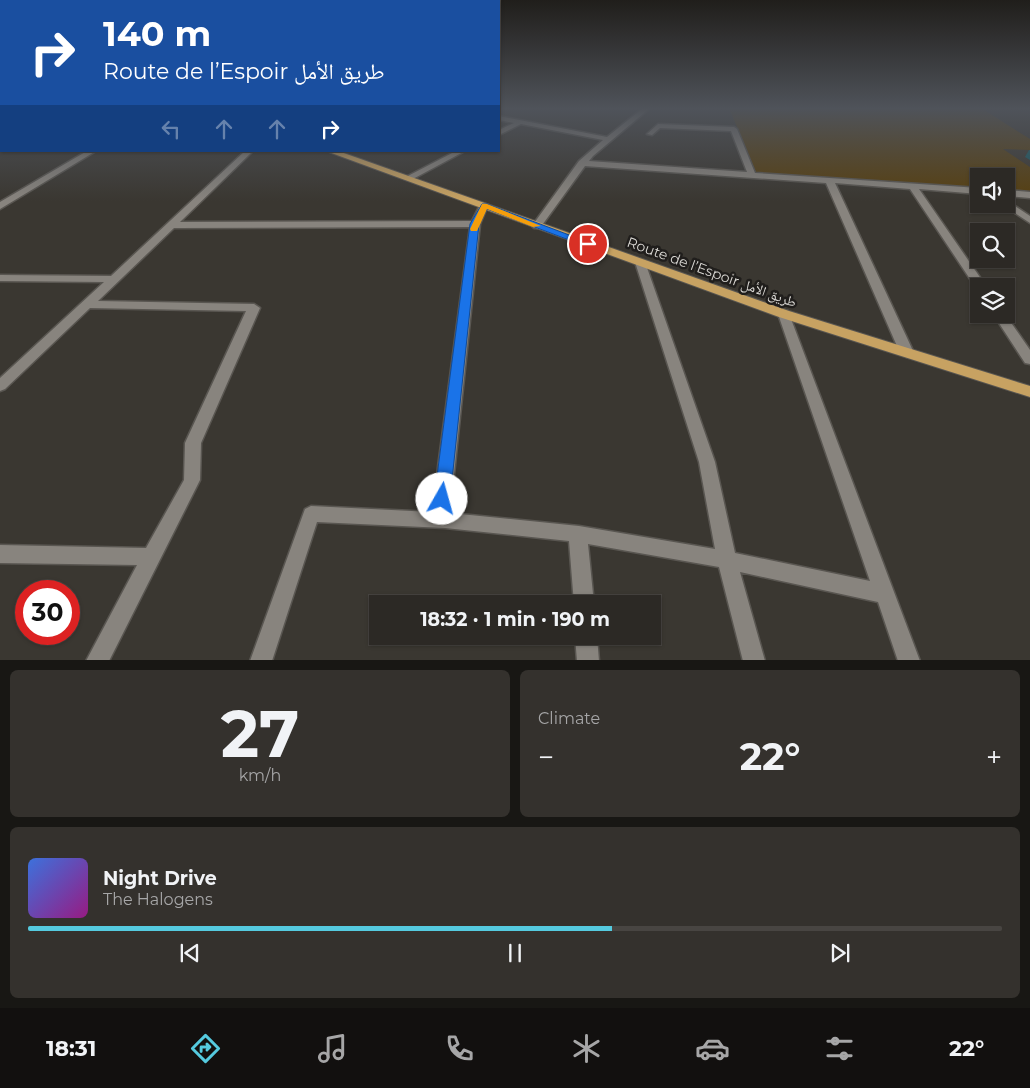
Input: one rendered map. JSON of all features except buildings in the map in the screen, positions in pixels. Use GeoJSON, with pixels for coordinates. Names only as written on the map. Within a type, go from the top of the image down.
{"type":"FeatureCollection","features":[{"type":"Feature","properties":{"kind":"highway","name":"Route de l’Espoir طريق الأمل"},"geometry":{"type":"LineString","coordinates":[[333,152],[784,314],[1030,392]]}},
{"type":"Feature","properties":{"kind":"street"},"geometry":{"type":"LineString","coordinates":[[537,226],[582,163],[607,139]]}},
{"type":"Feature","properties":{"kind":"street"},"geometry":{"type":"LineString","coordinates":[[738,139],[752,176]]}},
{"type":"Feature","properties":{"kind":"street"},"geometry":{"type":"LineString","coordinates":[[0,206],[90,152]]}},
{"type":"Feature","properties":{"kind":"street"},"geometry":{"type":"LineString","coordinates":[[0,386],[249,152]]}},
{"type":"Feature","properties":{"kind":"street"},"geometry":{"type":"LineString","coordinates":[[408,178],[460,152]]}},
{"type":"Feature","properties":{"kind":"street"},"geometry":{"type":"LineString","coordinates":[[582,163],[970,190]]}},
{"type":"Feature","properties":{"kind":"street"},"geometry":{"type":"LineString","coordinates":[[830,182],[907,354]]}},
{"type":"Feature","properties":{"kind":"street"},"geometry":{"type":"LineString","coordinates":[[913,187],[975,278]]}},
{"type":"Feature","properties":{"kind":"street"},"geometry":{"type":"LineString","coordinates":[[0,192],[22,192]]}},
{"type":"Feature","properties":{"kind":"street"},"geometry":{"type":"LineString","coordinates":[[1015,194],[1030,195]]}},
{"type":"Feature","properties":{"kind":"street"},"geometry":{"type":"LineString","coordinates":[[440,518],[475,224],[484,205]]}},
{"type":"Feature","properties":{"kind":"street"},"geometry":{"type":"LineString","coordinates":[[1015,209],[1030,220]]}},
{"type":"Feature","properties":{"kind":"street"},"geometry":{"type":"LineString","coordinates":[[172,225],[475,224]]}},
{"type":"Feature","properties":{"kind":"street"},"geometry":{"type":"LineString","coordinates":[[640,262],[706,462],[727,560],[754,660]]}},
{"type":"Feature","properties":{"kind":"street"},"geometry":{"type":"LineString","coordinates":[[0,278],[114,279]]}},
{"type":"Feature","properties":{"kind":"street"},"geometry":{"type":"LineString","coordinates":[[87,304],[254,308],[193,443],[192,480],[98,660]]}},
{"type":"Feature","properties":{"kind":"street"},"geometry":{"type":"LineString","coordinates":[[784,314],[909,660]]}},
{"type":"Feature","properties":{"kind":"street"},"geometry":{"type":"LineString","coordinates":[[1005,323],[1030,360]]}},
{"type":"Feature","properties":{"kind":"street"},"geometry":{"type":"LineString","coordinates":[[261,660],[311,514],[440,518],[578,534],[727,560],[886,594]]}},
{"type":"Feature","properties":{"kind":"street"},"geometry":{"type":"LineString","coordinates":[[578,534],[583,595]]}},
{"type":"Feature","properties":{"kind":"street"},"geometry":{"type":"LineString","coordinates":[[0,554],[152,557]]}},
{"type":"Feature","properties":{"kind":"street"},"geometry":{"type":"LineString","coordinates":[[587,645],[588,660]]}},
{"type":"Feature","properties":{"kind":"shaded area"},"geometry":{"type":"Polygon","coordinates":[[[742,139],[1030,139],[1030,150],[1003,149],[1030,167],[1030,191],[1015,190],[1015,168],[970,168],[970,187],[757,174],[742,139]]]}},
{"type":"Feature","properties":{"kind":"slow traffic"},"geometry":{"type":"LineString","coordinates":[[474,229],[484,205],[536,226]]}},
{"type":"Feature","properties":{"kind":"route"},"geometry":{"type":"LineString","coordinates":[[442,499],[475,224],[484,205],[588,244]]}}]}
